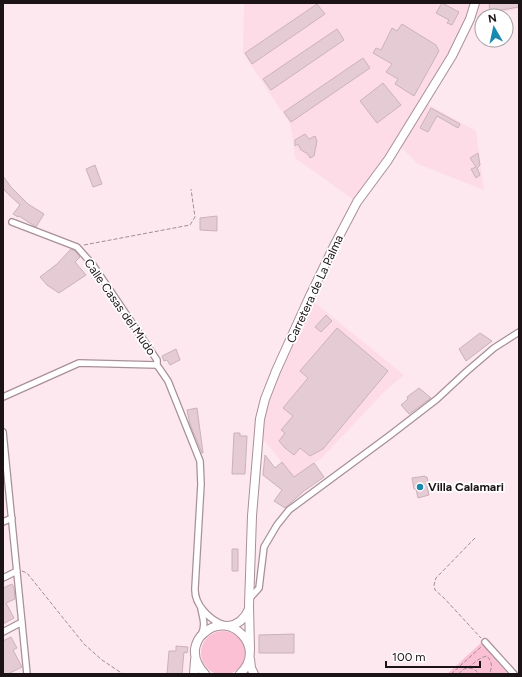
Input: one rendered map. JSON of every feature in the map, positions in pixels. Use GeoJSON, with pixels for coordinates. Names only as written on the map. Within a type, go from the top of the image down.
{"type":"FeatureCollection","features":[{"type":"Feature","properties":{"kind":"main road","name":"Carretera de La Palma"},"geometry":{"type":"LineString","coordinates":[[250,653],[252,516],[260,419],[265,399],[309,298],[357,202],[388,160],[452,56],[470,19],[475,3]]}},
{"type":"Feature","properties":{"kind":"main road"},"geometry":{"type":"LineString","coordinates":[[194,674],[196,645],[200,637],[212,628],[239,622],[247,613],[250,602]]}},
{"type":"Feature","properties":{"kind":"main road"},"geometry":{"type":"LineString","coordinates":[[225,626],[235,628],[246,639],[250,653],[250,663],[254,674]]}},
{"type":"Feature","properties":{"kind":"main road"},"geometry":{"type":"LineString","coordinates":[[240,674],[246,667],[250,653]]}},
{"type":"Feature","properties":{"kind":"main road"},"geometry":{"type":"LineString","coordinates":[[195,657],[200,669],[205,674]]}},
{"type":"Feature","properties":{"kind":"street","name":"Calle Casas del Mudo"},"geometry":{"type":"LineString","coordinates":[[12,222],[77,247],[80,250],[93,265],[158,360],[157,365],[168,381],[200,461],[201,484],[195,592],[200,604],[204,626],[200,637]]}},
{"type":"Feature","properties":{"kind":"street"},"geometry":{"type":"LineString","coordinates":[[250,602],[259,588],[264,547],[277,525],[289,510],[437,399],[494,348],[519,332]]}},
{"type":"Feature","properties":{"kind":"street"},"geometry":{"type":"LineString","coordinates":[[3,397],[79,363],[157,365]]}},
{"type":"Feature","properties":{"kind":"street"},"geometry":{"type":"LineString","coordinates":[[3,432],[26,673]]}},
{"type":"Feature","properties":{"kind":"street"},"geometry":{"type":"LineString","coordinates":[[3,522],[12,518]]}},
{"type":"Feature","properties":{"kind":"street"},"geometry":{"type":"LineString","coordinates":[[3,578],[17,570]]}},
{"type":"Feature","properties":{"kind":"street"},"geometry":{"type":"LineString","coordinates":[[200,604],[204,611],[212,619],[225,626]]}},
{"type":"Feature","properties":{"kind":"street"},"geometry":{"type":"LineString","coordinates":[[3,632],[22,622]]}},
{"type":"Feature","properties":{"kind":"street"},"geometry":{"type":"LineString","coordinates":[[485,642],[514,674],[519,670]]}},
{"type":"Feature","properties":{"kind":"path"},"geometry":{"type":"LineString","coordinates":[[80,250],[84,245],[190,225],[195,218],[190,190]]}},
{"type":"Feature","properties":{"kind":"path"},"geometry":{"type":"LineString","coordinates":[[451,674],[485,642],[435,590],[434,585],[436,578],[475,538]]}},
{"type":"Feature","properties":{"kind":"path"},"geometry":{"type":"LineString","coordinates":[[17,570],[27,573],[84,644],[102,660],[123,674]]}},
{"type":"Feature","properties":{"kind":"path"},"geometry":{"type":"LineString","coordinates":[[459,674],[462,670],[468,668],[484,656],[487,656],[491,661],[492,668],[489,674]]}},
{"type":"Feature","properties":{"kind":"path"},"geometry":{"type":"LineString","coordinates":[[468,668],[476,670],[479,674]]}},
{"type":"Feature","properties":{"kind":"shaded area"},"geometry":{"type":"Polygon","coordinates":[[[244,3],[519,3],[519,9],[514,10],[514,8],[474,8],[474,18],[470,19],[424,102],[476,131],[484,190],[418,164],[398,144],[357,202],[295,158],[290,124],[243,53],[244,3]]]}},
{"type":"Feature","properties":{"kind":"shaded area"},"geometry":{"type":"Polygon","coordinates":[[[309,298],[404,375],[383,393],[323,457],[294,477],[259,434],[260,419],[309,298]]]}},
{"type":"Feature","properties":{"kind":"shaded area"},"geometry":{"type":"Polygon","coordinates":[[[227,631],[232,632],[239,637],[244,644],[244,662],[239,669],[232,674],[219,675],[214,674],[207,669],[202,662],[201,649],[202,644],[207,637],[214,632],[227,631]]]}},
{"type":"Feature","properties":{"kind":"shaded area"},"geometry":{"type":"Polygon","coordinates":[[[481,643],[507,672],[505,674],[447,674],[481,643]]]}},
{"type":"Feature","properties":{"kind":"building"},"geometry":{"type":"Polygon","coordinates":[[[442,3],[459,12],[452,25],[447,23],[449,20],[436,13],[442,3]]]}},
{"type":"Feature","properties":{"kind":"building"},"geometry":{"type":"Polygon","coordinates":[[[489,3],[519,3],[519,7],[513,8],[490,8],[489,3]]]}},
{"type":"Feature","properties":{"kind":"building"},"geometry":{"type":"Polygon","coordinates":[[[317,4],[325,14],[252,64],[245,53],[317,4]]]}},
{"type":"Feature","properties":{"kind":"building"},"geometry":{"type":"Polygon","coordinates":[[[402,24],[436,45],[439,51],[414,96],[395,84],[398,79],[386,72],[392,64],[373,53],[376,48],[381,50],[392,28],[397,31],[402,24]]]}},
{"type":"Feature","properties":{"kind":"building"},"geometry":{"type":"Polygon","coordinates":[[[337,29],[344,40],[271,90],[263,79],[337,29]]]}},
{"type":"Feature","properties":{"kind":"building"},"geometry":{"type":"Polygon","coordinates":[[[363,58],[370,68],[291,122],[284,112],[363,58]]]}},
{"type":"Feature","properties":{"kind":"building"},"geometry":{"type":"Polygon","coordinates":[[[383,83],[401,105],[377,123],[360,101],[383,83]]]}},
{"type":"Feature","properties":{"kind":"building"},"geometry":{"type":"Polygon","coordinates":[[[431,108],[460,124],[458,128],[437,116],[428,132],[420,128],[431,108]]]}},
{"type":"Feature","properties":{"kind":"building"},"geometry":{"type":"Polygon","coordinates":[[[305,134],[309,139],[315,136],[317,141],[314,156],[310,158],[308,154],[301,150],[298,144],[295,146],[295,140],[305,134]]]}},
{"type":"Feature","properties":{"kind":"building"},"geometry":{"type":"Polygon","coordinates":[[[478,153],[480,165],[477,168],[480,175],[476,178],[471,169],[476,167],[470,158],[478,153]]]}},
{"type":"Feature","properties":{"kind":"building"},"geometry":{"type":"Polygon","coordinates":[[[95,165],[102,184],[93,187],[86,169],[95,165]]]}},
{"type":"Feature","properties":{"kind":"building"},"geometry":{"type":"Polygon","coordinates":[[[3,176],[11,187],[28,204],[44,214],[36,227],[19,216],[18,217],[13,214],[20,205],[3,188],[3,176]]]}},
{"type":"Feature","properties":{"kind":"building"},"geometry":{"type":"Polygon","coordinates":[[[217,216],[217,231],[200,230],[200,218],[217,216]]]}},
{"type":"Feature","properties":{"kind":"building"},"geometry":{"type":"Polygon","coordinates":[[[71,249],[80,257],[75,262],[86,275],[59,293],[47,285],[40,277],[57,264],[71,249]]]}},
{"type":"Feature","properties":{"kind":"building"},"geometry":{"type":"Polygon","coordinates":[[[326,315],[332,321],[321,332],[315,327],[326,315]]]}},
{"type":"Feature","properties":{"kind":"building"},"geometry":{"type":"Polygon","coordinates":[[[337,328],[388,371],[323,449],[310,456],[300,448],[294,455],[279,441],[285,433],[281,430],[293,416],[283,408],[308,378],[300,371],[337,328]]]}},
{"type":"Feature","properties":{"kind":"building"},"geometry":{"type":"Polygon","coordinates":[[[480,333],[492,341],[466,361],[459,349],[480,333]]]}},
{"type":"Feature","properties":{"kind":"building"},"geometry":{"type":"Polygon","coordinates":[[[176,349],[180,360],[170,365],[167,360],[164,361],[162,356],[176,349]]]}},
{"type":"Feature","properties":{"kind":"building"},"geometry":{"type":"Polygon","coordinates":[[[419,388],[431,398],[409,414],[401,405],[408,399],[407,397],[419,388]]]}},
{"type":"Feature","properties":{"kind":"building"},"geometry":{"type":"Polygon","coordinates":[[[197,408],[203,453],[190,424],[187,410],[197,408]]]}},
{"type":"Feature","properties":{"kind":"building"},"geometry":{"type":"Polygon","coordinates":[[[234,433],[240,433],[240,436],[247,436],[245,474],[232,474],[234,433]]]}},
{"type":"Feature","properties":{"kind":"building"},"geometry":{"type":"Polygon","coordinates":[[[265,455],[275,468],[282,462],[294,477],[314,463],[324,477],[304,491],[285,508],[274,501],[282,490],[263,475],[265,455]]]}},
{"type":"Feature","properties":{"kind":"building","name":"Villa Calamari"},"geometry":{"type":"Polygon","coordinates":[[[427,477],[429,486],[427,486],[429,495],[418,498],[416,489],[414,489],[412,478],[427,477]]]}},
{"type":"Feature","properties":{"kind":"building"},"geometry":{"type":"Polygon","coordinates":[[[232,549],[238,549],[238,571],[232,571],[232,549]]]}},
{"type":"Feature","properties":{"kind":"building"},"geometry":{"type":"Polygon","coordinates":[[[12,584],[15,599],[6,603],[14,618],[3,624],[3,588],[12,584]]]}},
{"type":"Feature","properties":{"kind":"building"},"geometry":{"type":"Polygon","coordinates":[[[294,634],[294,653],[259,653],[259,635],[294,634]]]}},
{"type":"Feature","properties":{"kind":"building"},"geometry":{"type":"Polygon","coordinates":[[[11,637],[17,648],[13,650],[22,667],[8,674],[3,674],[3,641],[11,637]]]}},
{"type":"Feature","properties":{"kind":"building"},"geometry":{"type":"Polygon","coordinates":[[[176,646],[188,647],[187,653],[184,652],[182,674],[167,674],[169,651],[176,651],[176,646]]]}},
{"type":"Feature","properties":{"kind":"place","name":"Villa Calamari"},"geometry":{"type":"Point","coordinates":[420,487]}}]}
